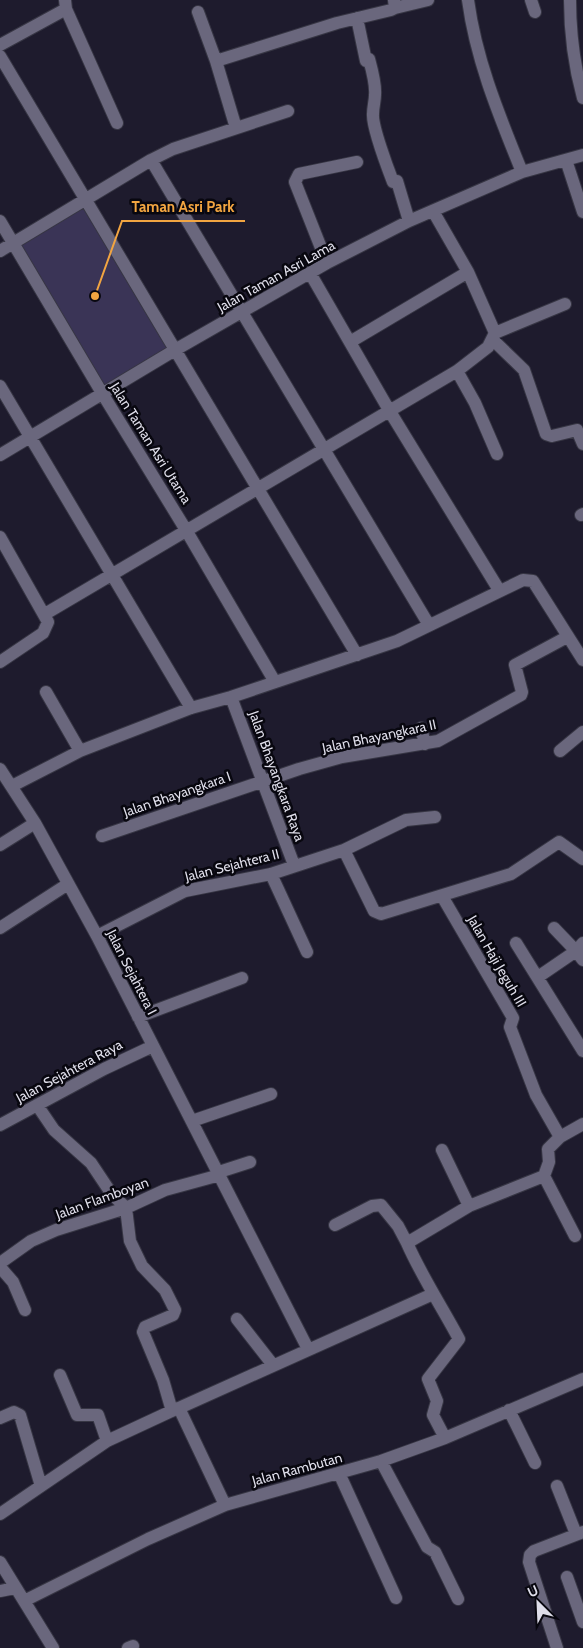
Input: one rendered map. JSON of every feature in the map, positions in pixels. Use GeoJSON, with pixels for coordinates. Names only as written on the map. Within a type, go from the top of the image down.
{"type":"FeatureCollection","features":[{"type":"Feature","properties":{"kind":"street"},"geometry":{"type":"LineString","coordinates":[[216,62],[357,18],[394,4],[428,0]]}},
{"type":"Feature","properties":{"kind":"street"},"geometry":{"type":"LineString","coordinates":[[468,0],[473,36],[486,80],[522,172]]}},
{"type":"Feature","properties":{"kind":"street"},"geometry":{"type":"LineString","coordinates":[[570,0],[570,28],[576,72],[583,98]]}},
{"type":"Feature","properties":{"kind":"street"},"geometry":{"type":"LineString","coordinates":[[0,45],[65,5],[117,123]]}},
{"type":"Feature","properties":{"kind":"street"},"geometry":{"type":"LineString","coordinates":[[198,12],[216,62],[236,128]]}},
{"type":"Feature","properties":{"kind":"street"},"geometry":{"type":"LineString","coordinates":[[357,18],[366,61],[369,60],[372,73],[376,96],[373,100],[373,116],[384,159],[393,182],[397,181],[409,221]]}},
{"type":"Feature","properties":{"kind":"street"},"geometry":{"type":"LineString","coordinates":[[0,56],[357,655]]}},
{"type":"Feature","properties":{"kind":"street"},"geometry":{"type":"LineString","coordinates":[[0,250],[151,160],[173,150],[288,112]]}},
{"type":"Feature","properties":{"kind":"street","name":"Jalan Taman Asri Lama"},"geometry":{"type":"LineString","coordinates":[[0,456],[102,393],[327,263],[409,221],[522,172],[583,155]]}},
{"type":"Feature","properties":{"kind":"street"},"geometry":{"type":"LineString","coordinates":[[151,160],[429,625]]}},
{"type":"Feature","properties":{"kind":"street"},"geometry":{"type":"LineString","coordinates":[[566,160],[583,212]]}},
{"type":"Feature","properties":{"kind":"street"},"geometry":{"type":"LineString","coordinates":[[327,263],[295,182],[296,178],[299,174],[357,162]]}},
{"type":"Feature","properties":{"kind":"street"},"geometry":{"type":"LineString","coordinates":[[434,211],[468,272],[494,337],[524,370],[546,434],[552,436],[577,430],[583,444]]}},
{"type":"Feature","properties":{"kind":"street","name":"Jalan Taman Asri Utama"},"geometry":{"type":"LineString","coordinates":[[0,221],[275,682]]}},
{"type":"Feature","properties":{"kind":"street"},"geometry":{"type":"LineString","coordinates":[[350,342],[468,272]]}},
{"type":"Feature","properties":{"kind":"street"},"geometry":{"type":"LineString","coordinates":[[310,273],[389,410],[499,590]]}},
{"type":"Feature","properties":{"kind":"street"},"geometry":{"type":"LineString","coordinates":[[45,614],[457,371],[488,347],[494,337],[565,304]]}},
{"type":"Feature","properties":{"kind":"street"},"geometry":{"type":"LineString","coordinates":[[457,371],[475,403],[497,454]]}},
{"type":"Feature","properties":{"kind":"street"},"geometry":{"type":"LineString","coordinates":[[0,386],[191,708]]}},
{"type":"Feature","properties":{"kind":"street"},"geometry":{"type":"LineString","coordinates":[[0,537],[48,622],[43,633],[0,662]]}},
{"type":"Feature","properties":{"kind":"street"},"geometry":{"type":"LineString","coordinates":[[12,786],[80,752],[191,708],[231,697],[397,641],[522,580],[533,581],[583,660]]}},
{"type":"Feature","properties":{"kind":"street","name":"Jalan Bhayangkara II"},"geometry":{"type":"LineString","coordinates":[[262,780],[342,757],[438,741],[521,695],[522,692],[515,665],[567,637]]}},
{"type":"Feature","properties":{"kind":"street"},"geometry":{"type":"LineString","coordinates":[[46,692],[80,752]]}},
{"type":"Feature","properties":{"kind":"street","name":"Jalan Bhayangkara Raya"},"geometry":{"type":"LineString","coordinates":[[231,697],[294,865]]}},
{"type":"Feature","properties":{"kind":"street"},"geometry":{"type":"LineString","coordinates":[[421,728],[425,744]]}},
{"type":"Feature","properties":{"kind":"street"},"geometry":{"type":"LineString","coordinates":[[560,751],[583,732]]}},
{"type":"Feature","properties":{"kind":"street","name":"Jalan Sejahtera I"},"geometry":{"type":"LineString","coordinates":[[0,769],[35,823],[97,936],[152,1046],[220,1173],[246,1232],[308,1349]]}},
{"type":"Feature","properties":{"kind":"street","name":"Jalan Bhayangkara I"},"geometry":{"type":"LineString","coordinates":[[102,836],[262,780]]}},
{"type":"Feature","properties":{"kind":"street","name":"Jalan Sejahtera II"},"geometry":{"type":"LineString","coordinates":[[97,936],[185,891],[271,874],[344,850],[406,820],[435,817]]}},
{"type":"Feature","properties":{"kind":"street"},"geometry":{"type":"LineString","coordinates":[[0,845],[35,823]]}},
{"type":"Feature","properties":{"kind":"street"},"geometry":{"type":"LineString","coordinates":[[344,850],[374,911],[377,913],[396,910],[512,874],[559,842],[583,859]]}},
{"type":"Feature","properties":{"kind":"street"},"geometry":{"type":"LineString","coordinates":[[271,874],[306,952]]}},
{"type":"Feature","properties":{"kind":"street"},"geometry":{"type":"LineString","coordinates":[[0,928],[68,884]]}},
{"type":"Feature","properties":{"kind":"street","name":"Jalan Haji Jeguh III"},"geometry":{"type":"LineString","coordinates":[[442,896],[513,1018],[510,1027],[536,1095],[560,1137]]}},
{"type":"Feature","properties":{"kind":"street"},"geometry":{"type":"LineString","coordinates":[[538,977],[581,952],[554,928]]}},
{"type":"Feature","properties":{"kind":"street"},"geometry":{"type":"LineString","coordinates":[[516,943],[583,1050]]}},
{"type":"Feature","properties":{"kind":"street"},"geometry":{"type":"LineString","coordinates":[[138,1017],[242,978]]}},
{"type":"Feature","properties":{"kind":"street","name":"Jalan Sejahtera Raya"},"geometry":{"type":"LineString","coordinates":[[0,1125],[104,1069],[152,1046]]}},
{"type":"Feature","properties":{"kind":"street"},"geometry":{"type":"LineString","coordinates":[[192,1121],[271,1094]]}},
{"type":"Feature","properties":{"kind":"street"},"geometry":{"type":"LineString","coordinates":[[37,1104],[54,1130],[91,1163],[110,1193],[126,1208],[130,1241],[142,1266],[165,1290],[175,1310],[173,1314],[145,1327],[143,1332],[176,1410],[225,1505]]}},
{"type":"Feature","properties":{"kind":"street"},"geometry":{"type":"LineString","coordinates":[[407,1243],[469,1206],[544,1176],[548,1170],[548,1149],[560,1137],[583,1124]]}},
{"type":"Feature","properties":{"kind":"street"},"geometry":{"type":"LineString","coordinates":[[442,1150],[469,1206]]}},
{"type":"Feature","properties":{"kind":"street","name":"Jalan Flamboyan"},"geometry":{"type":"LineString","coordinates":[[0,1265],[31,1241],[93,1217],[126,1208],[165,1190],[250,1162]]}},
{"type":"Feature","properties":{"kind":"street"},"geometry":{"type":"LineString","coordinates":[[544,1176],[575,1236]]}},
{"type":"Feature","properties":{"kind":"street"},"geometry":{"type":"LineString","coordinates":[[334,1225],[372,1206],[381,1205],[398,1226],[420,1273],[459,1339],[428,1379],[437,1401],[433,1415],[445,1438]]}},
{"type":"Feature","properties":{"kind":"street"},"geometry":{"type":"LineString","coordinates":[[0,1265],[13,1282],[25,1310]]}},
{"type":"Feature","properties":{"kind":"street"},"geometry":{"type":"LineString","coordinates":[[0,1514],[107,1442],[308,1349],[433,1294]]}},
{"type":"Feature","properties":{"kind":"street"},"geometry":{"type":"LineString","coordinates":[[237,1319],[272,1366]]}},
{"type":"Feature","properties":{"kind":"street"},"geometry":{"type":"LineString","coordinates":[[60,1375],[77,1415],[98,1415],[107,1442]]}},
{"type":"Feature","properties":{"kind":"street","name":"Jalan Rambutan"},"geometry":{"type":"LineString","coordinates":[[24,1601],[148,1539],[225,1505],[381,1461],[445,1438],[583,1379]]}},
{"type":"Feature","properties":{"kind":"street"},"geometry":{"type":"LineString","coordinates":[[509,1410],[535,1463]]}},
{"type":"Feature","properties":{"kind":"street"},"geometry":{"type":"LineString","coordinates":[[0,1418],[14,1412],[20,1415],[41,1486]]}},
{"type":"Feature","properties":{"kind":"street"},"geometry":{"type":"LineString","coordinates":[[381,1461],[427,1547],[435,1552],[458,1599]]}},
{"type":"Feature","properties":{"kind":"street"},"geometry":{"type":"LineString","coordinates":[[340,1473],[396,1598]]}},
{"type":"Feature","properties":{"kind":"street"},"geometry":{"type":"LineString","coordinates":[[557,1486],[579,1533],[534,1551],[530,1555],[529,1562],[557,1648]]}},
{"type":"Feature","properties":{"kind":"street"},"geometry":{"type":"LineString","coordinates":[[0,1562],[52,1648]]}},
{"type":"Feature","properties":{"kind":"street"},"geometry":{"type":"LineString","coordinates":[[567,1578],[583,1622]]}},
{"type":"Feature","properties":{"kind":"street"},"geometry":{"type":"LineString","coordinates":[[0,1591],[15,1588]]}},
{"type":"Feature","properties":{"kind":"shaded area"},"geometry":{"type":"Polygon","coordinates":[[[85,201],[179,350],[102,397],[14,243],[85,201]]]}},
{"type":"Feature","properties":{"kind":"place","name":"Taman Asri Park"},"geometry":{"type":"Point","coordinates":[95,296]}}]}
